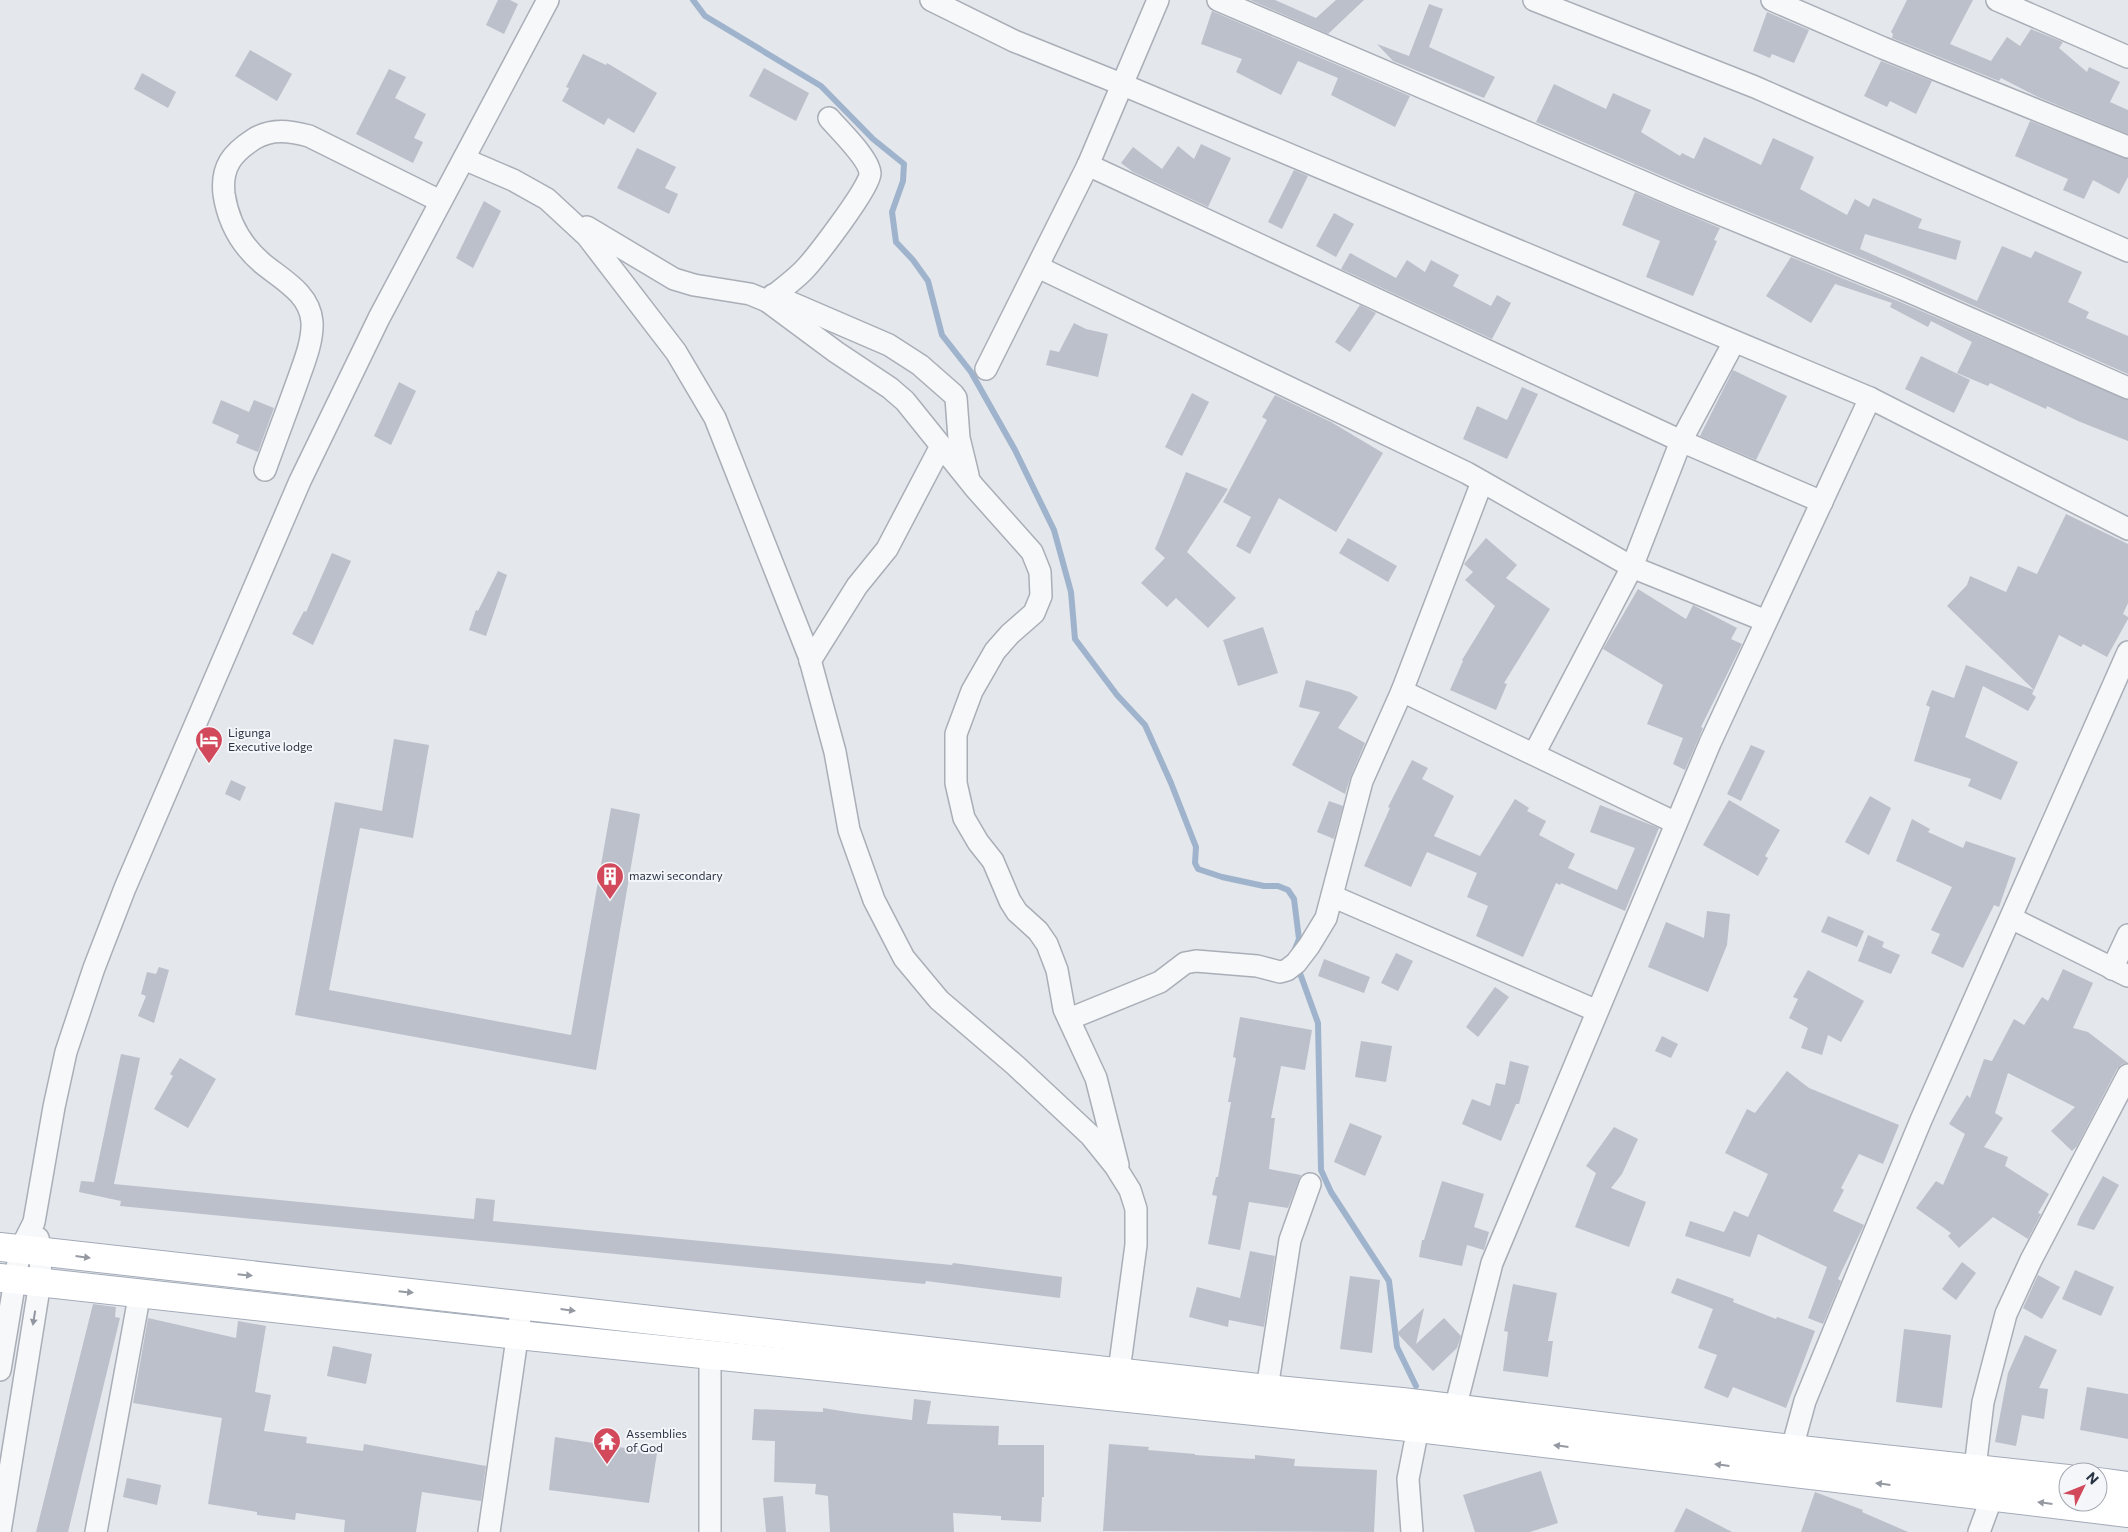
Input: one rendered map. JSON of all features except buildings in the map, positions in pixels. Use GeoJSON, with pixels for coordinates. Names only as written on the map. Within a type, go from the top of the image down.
{"type":"FeatureCollection","features":[{"type":"Feature","properties":{"kind":"main road"},"geometry":{"type":"LineString","coordinates":[[20,1250],[522,1304],[1267,1389],[1402,1402],[1788,1461],[1992,1497],[2128,1513]]}},
{"type":"Feature","properties":{"kind":"main road"},"geometry":{"type":"LineString","coordinates":[[18,1280],[518,1335],[1418,1428],[1788,1461],[1975,1468],[2058,1478]]}},
{"type":"Feature","properties":{"kind":"main road"},"geometry":{"type":"LineString","coordinates":[[2108,1483],[2128,1486]]}},
{"type":"Feature","properties":{"kind":"street"},"geometry":{"type":"LineString","coordinates":[[0,1532],[20,1250],[34,1222],[54,1107],[66,1052],[94,968],[125,888],[300,481],[379,318],[548,0]]}},
{"type":"Feature","properties":{"kind":"street"},"geometry":{"type":"LineString","coordinates":[[931,0],[1014,41],[1122,84],[1870,398],[2128,529]]}},
{"type":"Feature","properties":{"kind":"street"},"geometry":{"type":"LineString","coordinates":[[986,369],[1088,165],[1158,0]]}},
{"type":"Feature","properties":{"kind":"street"},"geometry":{"type":"LineString","coordinates":[[1218,0],[1327,45],[1683,199],[1903,289],[2128,388]]}},
{"type":"Feature","properties":{"kind":"street"},"geometry":{"type":"LineString","coordinates":[[1534,0],[1755,87],[2128,251]]}},
{"type":"Feature","properties":{"kind":"street"},"geometry":{"type":"LineString","coordinates":[[1772,0],[1883,48],[2128,146]]}},
{"type":"Feature","properties":{"kind":"street"},"geometry":{"type":"LineString","coordinates":[[1996,0],[2128,57]]}},
{"type":"Feature","properties":{"kind":"street"},"geometry":{"type":"LineString","coordinates":[[770,298],[808,264],[865,188],[871,175],[860,154],[829,118]]}},
{"type":"Feature","properties":{"kind":"street"},"geometry":{"type":"LineString","coordinates":[[265,470],[305,360],[310,341],[312,321],[307,304],[296,289],[261,262],[245,245],[234,228],[226,204],[223,182],[227,164],[242,147],[258,137],[272,132],[290,131],[309,136],[440,201]]}},
{"type":"Feature","properties":{"kind":"street"},"geometry":{"type":"LineString","coordinates":[[464,160],[513,180],[547,199],[587,236],[671,345],[715,418],[810,660],[835,752],[849,830],[874,900],[904,958],[939,1000],[1090,1135],[1130,1190],[1136,1209],[1136,1245],[1119,1371]]}},
{"type":"Feature","properties":{"kind":"street"},"geometry":{"type":"LineString","coordinates":[[1088,165],[1680,441],[1822,502]]}},
{"type":"Feature","properties":{"kind":"street"},"geometry":{"type":"LineString","coordinates":[[565,214],[674,279],[694,285],[770,298],[889,345],[920,365],[956,398],[959,438],[969,480]]}},
{"type":"Feature","properties":{"kind":"street"},"geometry":{"type":"LineString","coordinates":[[1038,267],[1482,482],[1632,567],[1766,621]]}},
{"type":"Feature","properties":{"kind":"street"},"geometry":{"type":"LineString","coordinates":[[770,298],[836,352],[890,388],[905,401],[969,480],[1032,552],[1040,572],[1041,596],[1034,613],[1010,634],[995,651],[972,691],[956,734],[956,782],[964,818],[978,842],[993,860],[1010,901],[1017,912],[1038,931],[1048,944],[1057,970],[1064,1009],[1096,1078],[1120,1174]]}},
{"type":"Feature","properties":{"kind":"street"},"geometry":{"type":"LineString","coordinates":[[1534,754],[1632,567],[1680,441],[1734,342]]}},
{"type":"Feature","properties":{"kind":"street"},"geometry":{"type":"LineString","coordinates":[[1455,1409],[1492,1263],[1710,742],[1870,398]]}},
{"type":"Feature","properties":{"kind":"street"},"geometry":{"type":"LineString","coordinates":[[810,660],[857,586],[887,550],[942,446]]}},
{"type":"Feature","properties":{"kind":"street"},"geometry":{"type":"LineString","coordinates":[[1069,1020],[1160,982],[1185,963],[1196,961],[1257,966],[1280,972],[1287,970],[1296,963],[1326,918],[1362,781],[1402,690],[1482,482]]}},
{"type":"Feature","properties":{"kind":"street"},"geometry":{"type":"LineString","coordinates":[[1788,1461],[1805,1401],[1864,1254],[2128,652]]}},
{"type":"Feature","properties":{"kind":"street"},"geometry":{"type":"LineString","coordinates":[[1402,690],[1676,823]]}},
{"type":"Feature","properties":{"kind":"street"},"geometry":{"type":"LineString","coordinates":[[1332,896],[1597,1011]]}},
{"type":"Feature","properties":{"kind":"street"},"geometry":{"type":"LineString","coordinates":[[2012,918],[2120,973],[2128,935]]}},
{"type":"Feature","properties":{"kind":"street"},"geometry":{"type":"LineString","coordinates":[[1975,1468],[1983,1402],[2006,1314],[2031,1260],[2128,1075]]}},
{"type":"Feature","properties":{"kind":"street"},"geometry":{"type":"LineString","coordinates":[[1267,1389],[1290,1240],[1310,1184]]}},
{"type":"Feature","properties":{"kind":"street"},"geometry":{"type":"LineString","coordinates":[[0,1370],[18,1280]]}},
{"type":"Feature","properties":{"kind":"street"},"geometry":{"type":"LineString","coordinates":[[96,1532],[140,1292]]}},
{"type":"Feature","properties":{"kind":"street"},"geometry":{"type":"LineString","coordinates":[[489,1532],[522,1304]]}},
{"type":"Feature","properties":{"kind":"street"},"geometry":{"type":"LineString","coordinates":[[710,1355],[710,1532]]}},
{"type":"Feature","properties":{"kind":"street"},"geometry":{"type":"LineString","coordinates":[[1412,1532],[1408,1479],[1418,1428]]}},
{"type":"Feature","properties":{"kind":"street"},"geometry":{"type":"LineString","coordinates":[[1979,1532],[1992,1497]]}},
{"type":"Feature","properties":{"kind":"waterway"},"geometry":{"type":"LineString","coordinates":[[693,0],[705,16],[821,86],[873,139],[904,164],[903,181],[892,212],[896,242],[913,260],[928,281],[942,335],[971,372],[1015,450],[1054,530],[1071,592],[1075,639],[1117,695],[1145,725],[1171,783],[1196,847],[1195,863],[1198,869],[1222,877],[1264,886],[1278,886],[1288,890],[1294,899],[1299,939],[1293,954]]}},
{"type":"Feature","properties":{"kind":"waterway"},"geometry":{"type":"LineString","coordinates":[[1297,965],[1318,1023],[1321,1170],[1331,1192],[1389,1281],[1397,1347],[1416,1386]]}},
{"type":"Feature","properties":{"kind":"place","name":"Ligunga Executive lodge"},"geometry":{"type":"Point","coordinates":[209,764]}},
{"type":"Feature","properties":{"kind":"place","name":"mazwi secondary"},"geometry":{"type":"Point","coordinates":[610,900]}},
{"type":"Feature","properties":{"kind":"place","name":"Assemblies of God"},"geometry":{"type":"Point","coordinates":[607,1465]}}]}
